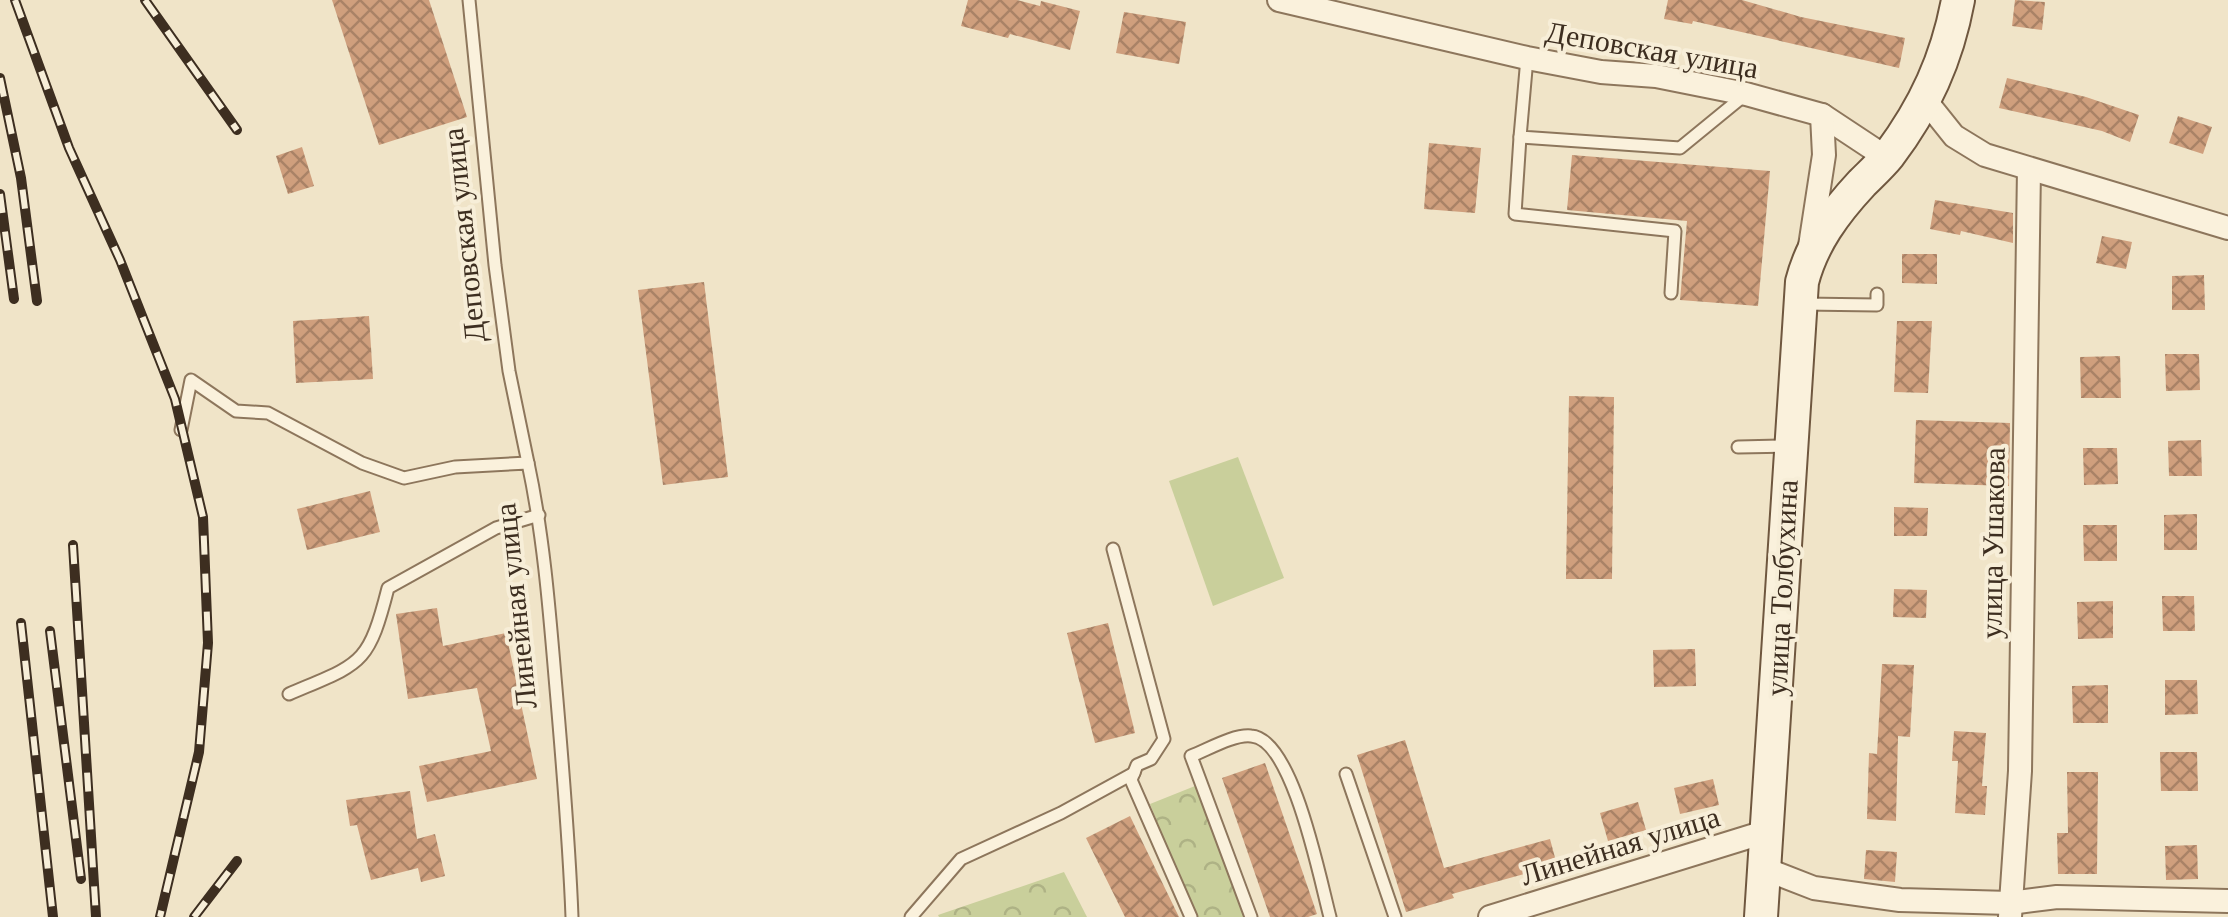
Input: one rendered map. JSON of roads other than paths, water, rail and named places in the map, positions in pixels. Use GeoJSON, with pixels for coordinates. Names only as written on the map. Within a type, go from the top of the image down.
{"type":"FeatureCollection","features":[{"type":"Feature","properties":{"kind":"street","name":"Деповская улица"},"geometry":{"type":"LineString","coordinates":[[1279,0],[1526,58],[1600,72],[1656,76],[1746,94],[1822,116],[1887,158]]}},
{"type":"Feature","properties":{"kind":"street","name":"улица Толбухина"},"geometry":{"type":"LineString","coordinates":[[1808,260],[1821,234],[1887,158],[1926,101],[1942,66],[1958,0]]}},
{"type":"Feature","properties":{"kind":"street"},"geometry":{"type":"LineString","coordinates":[[1926,101],[1954,136],[1985,154],[2183,212],[2227,231]]}},
{"type":"Feature","properties":{"kind":"street","name":"улица Толбухина"},"geometry":{"type":"LineString","coordinates":[[1761,917],[1799,304],[1824,155],[1822,116]]}},
{"type":"Feature","properties":{"kind":"street","name":"улица Ушакова"},"geometry":{"type":"LineString","coordinates":[[2010,910],[2020,771],[2029,169]]}},
{"type":"Feature","properties":{"kind":"street","name":"Линейная улица"},"geometry":{"type":"LineString","coordinates":[[1490,917],[1768,832]]}},
{"type":"Feature","properties":{"kind":"street"},"geometry":{"type":"LineString","coordinates":[[1765,869],[1814,888],[2010,910],[2056,897],[2228,902]]}},
{"type":"Feature","properties":{"kind":"lane","name":"Деповская улица"},"geometry":{"type":"LineString","coordinates":[[469,0],[495,265],[509,371],[528,462]]}},
{"type":"Feature","properties":{"kind":"lane"},"geometry":{"type":"LineString","coordinates":[[1526,58],[1515,214],[1675,231],[1671,293]]}},
{"type":"Feature","properties":{"kind":"lane"},"geometry":{"type":"LineString","coordinates":[[1520,137],[1680,148],[1746,94]]}},
{"type":"Feature","properties":{"kind":"lane"},"geometry":{"type":"LineString","coordinates":[[1799,304],[1876,305],[1876,294]]}},
{"type":"Feature","properties":{"kind":"lane","name":"Линейная улица"},"geometry":{"type":"LineString","coordinates":[[181,430],[191,380],[236,411],[268,412],[362,463],[404,478],[454,467],[528,462],[539,515],[569,833],[572,917]]}},
{"type":"Feature","properties":{"kind":"lane"},"geometry":{"type":"LineString","coordinates":[[1738,447],[1790,446]]}},
{"type":"Feature","properties":{"kind":"lane"},"geometry":{"type":"LineString","coordinates":[[289,694],[355,665],[376,636],[388,588],[496,528],[539,515]]}},
{"type":"Feature","properties":{"kind":"lane"},"geometry":{"type":"LineString","coordinates":[[1113,548],[1164,739],[1151,760],[1137,765],[1132,780],[1191,917]]}},
{"type":"Feature","properties":{"kind":"lane"},"geometry":{"type":"LineString","coordinates":[[1251,917],[1191,756],[1248,735],[1266,740],[1277,752],[1299,803],[1330,917]]}},
{"type":"Feature","properties":{"kind":"lane"},"geometry":{"type":"LineString","coordinates":[[912,917],[961,860],[1134,773]]}},
{"type":"Feature","properties":{"kind":"lane"},"geometry":{"type":"LineString","coordinates":[[1346,774],[1396,917]]}},
{"type":"Feature","properties":{"kind":"railway"},"geometry":{"type":"LineString","coordinates":[[15,0],[69,148],[120,260],[175,399],[203,517],[208,643],[199,752],[160,917]]}},
{"type":"Feature","properties":{"kind":"railway"},"geometry":{"type":"LineString","coordinates":[[145,0],[237,130]]}},
{"type":"Feature","properties":{"kind":"railway"},"geometry":{"type":"LineString","coordinates":[[0,78],[21,178],[37,301]]}},
{"type":"Feature","properties":{"kind":"railway"},"geometry":{"type":"LineString","coordinates":[[0,194],[14,299]]}},
{"type":"Feature","properties":{"kind":"railway"},"geometry":{"type":"LineString","coordinates":[[73,545],[96,917]]}},
{"type":"Feature","properties":{"kind":"railway"},"geometry":{"type":"LineString","coordinates":[[21,623],[53,917]]}},
{"type":"Feature","properties":{"kind":"railway"},"geometry":{"type":"LineString","coordinates":[[50,631],[81,879]]}},
{"type":"Feature","properties":{"kind":"railway"},"geometry":{"type":"LineString","coordinates":[[194,917],[237,861]]}}]}
